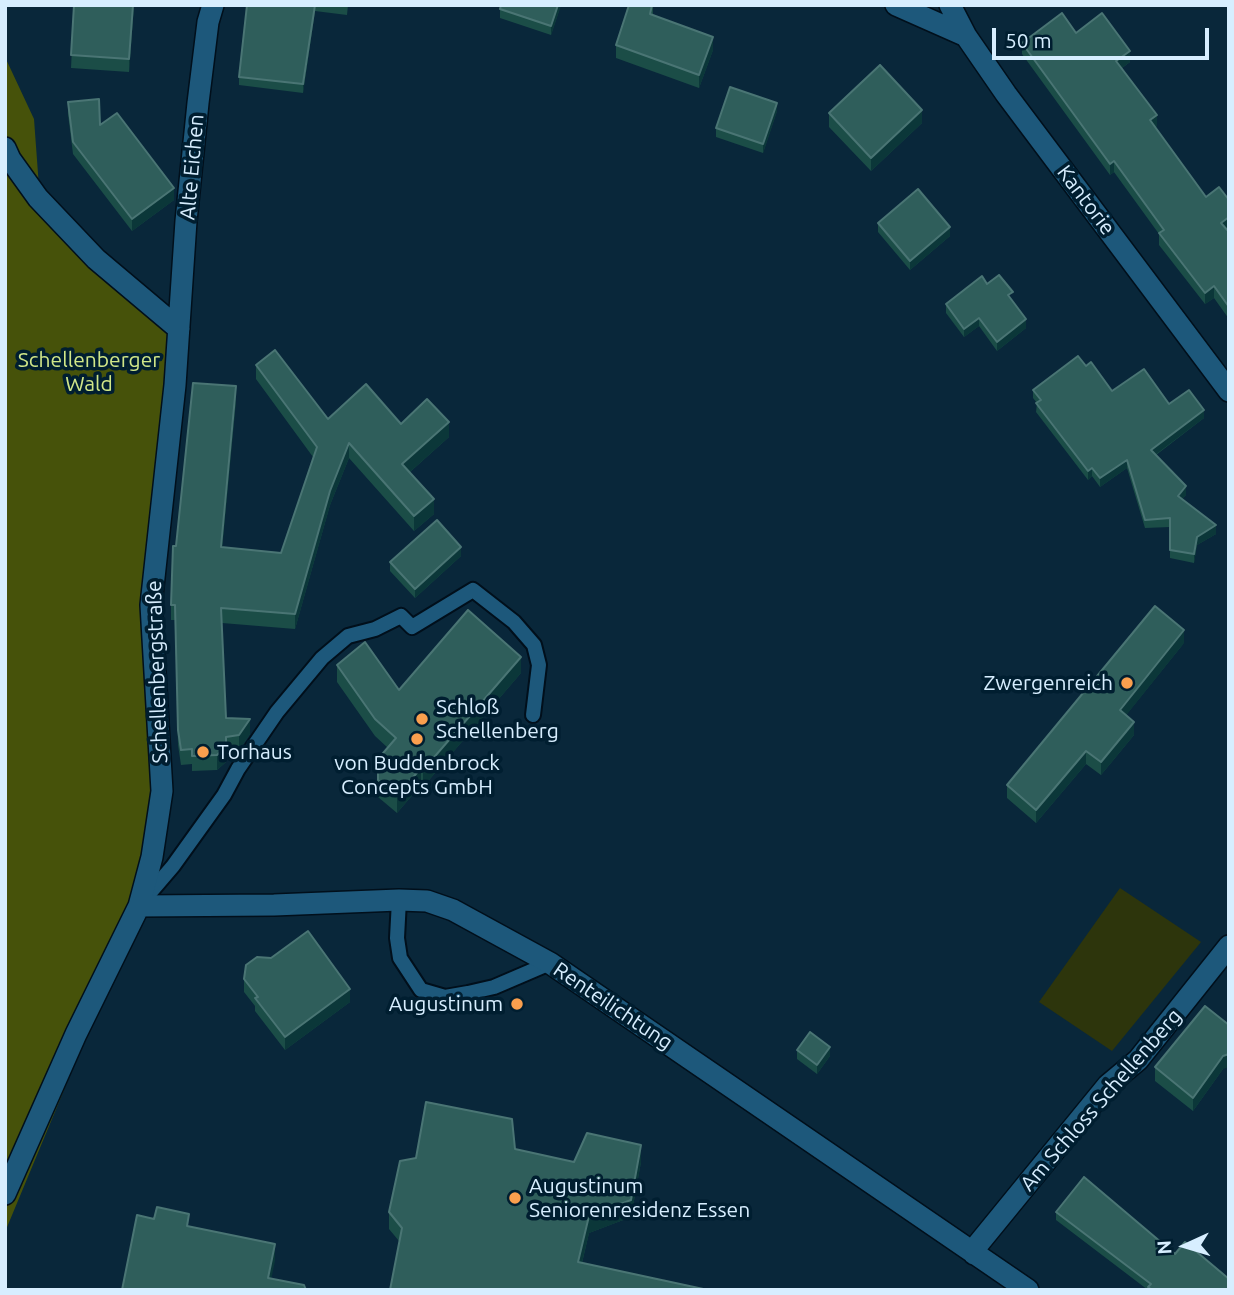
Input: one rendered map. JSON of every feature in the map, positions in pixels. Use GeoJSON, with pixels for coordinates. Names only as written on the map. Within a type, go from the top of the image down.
{"type":"FeatureCollection","features":[{"type":"Feature","properties":{"kind":"street","name":"Alte Eichen"},"geometry":{"type":"LineString","coordinates":[[179,329],[198,103],[208,22],[213,5]]}},
{"type":"Feature","properties":{"kind":"street"},"geometry":{"type":"LineString","coordinates":[[896,5],[965,36]]}},
{"type":"Feature","properties":{"kind":"street","name":"Kantorie"},"geometry":{"type":"LineString","coordinates":[[950,5],[965,36],[1006,94],[1229,391]]}},
{"type":"Feature","properties":{"kind":"street"},"geometry":{"type":"LineString","coordinates":[[5,148],[38,198],[96,260],[179,329]]}},
{"type":"Feature","properties":{"kind":"street","name":"Schellenbergstraße"},"geometry":{"type":"LineString","coordinates":[[5,1195],[76,1034],[139,906],[152,857],[162,797],[151,605],[179,329]]}},
{"type":"Feature","properties":{"kind":"street","name":"Renteilichtung"},"geometry":{"type":"LineString","coordinates":[[139,906],[247,906],[399,900],[427,901],[453,910],[550,963],[1028,1290]]}},
{"type":"Feature","properties":{"kind":"street","name":"Am Schloss Schellenberg"},"geometry":{"type":"LineString","coordinates":[[974,1254],[979,1243],[1108,1085],[1138,1060],[1229,946]]}},
{"type":"Feature","properties":{"kind":"lane"},"geometry":{"type":"LineString","coordinates":[[139,906],[173,866],[224,795],[238,769],[278,712],[322,659],[348,636],[375,629],[401,617],[412,626],[473,590],[514,622],[534,645],[539,665],[533,715]]}},
{"type":"Feature","properties":{"kind":"lane"},"geometry":{"type":"LineString","coordinates":[[399,900],[397,937],[400,958],[421,990],[445,997],[468,993],[494,987],[550,963]]}},
{"type":"Feature","properties":{"kind":"green space"},"geometry":{"type":"Polygon","coordinates":[[[5,57],[34,119],[39,187],[5,142],[5,57]]]}},
{"type":"Feature","properties":{"kind":"green space","name":"Schellenberger Wald"},"geometry":{"type":"Polygon","coordinates":[[[5,156],[177,334],[152,555],[159,788],[133,924],[5,1232],[5,156]]]}},
{"type":"Feature","properties":{"kind":"green space"},"geometry":{"type":"Polygon","coordinates":[[[1120,888],[1201,942],[1112,1051],[1039,1002],[1120,888]]]}},
{"type":"Feature","properties":{"kind":"building"},"geometry":{"type":"Polygon","coordinates":[[[74,5],[133,5],[129,59],[71,55],[74,5]]]}},
{"type":"Feature","properties":{"kind":"building"},"geometry":{"type":"Polygon","coordinates":[[[247,5],[315,5],[303,84],[239,77],[247,5]]]}},
{"type":"Feature","properties":{"kind":"building"},"geometry":{"type":"Polygon","coordinates":[[[501,5],[558,5],[551,26],[500,9],[501,5]]]}},
{"type":"Feature","properties":{"kind":"building"},"geometry":{"type":"Polygon","coordinates":[[[629,5],[652,5],[650,14],[713,37],[699,75],[616,45],[629,5]]]}},
{"type":"Feature","properties":{"kind":"building"},"geometry":{"type":"Polygon","coordinates":[[[1062,13],[1076,33],[1102,13],[1130,51],[1116,61],[1157,115],[1150,120],[1206,197],[1219,187],[1229,200],[1229,217],[1221,223],[1229,232],[1229,307],[1214,286],[1205,293],[1159,233],[1164,230],[1114,161],[1110,164],[1022,43],[1062,13]]]}},
{"type":"Feature","properties":{"kind":"building"},"geometry":{"type":"Polygon","coordinates":[[[880,65],[922,110],[871,158],[829,113],[880,65]]]}},
{"type":"Feature","properties":{"kind":"building"},"geometry":{"type":"Polygon","coordinates":[[[730,87],[777,103],[763,144],[716,128],[730,87]]]}},
{"type":"Feature","properties":{"kind":"building"},"geometry":{"type":"Polygon","coordinates":[[[99,99],[100,125],[117,113],[174,188],[132,219],[73,142],[68,102],[99,99]]]}},
{"type":"Feature","properties":{"kind":"building"},"geometry":{"type":"Polygon","coordinates":[[[918,189],[950,227],[910,261],[878,223],[918,189]]]}},
{"type":"Feature","properties":{"kind":"building"},"geometry":{"type":"Polygon","coordinates":[[[999,275],[1013,292],[1008,295],[1026,319],[997,342],[979,318],[964,329],[946,304],[982,276],[987,284],[999,275]]]}},
{"type":"Feature","properties":{"kind":"building"},"geometry":{"type":"Polygon","coordinates":[[[275,350],[328,419],[366,384],[401,424],[427,399],[449,422],[402,464],[434,499],[414,516],[349,443],[330,491],[295,614],[221,608],[226,718],[250,719],[239,735],[226,737],[226,747],[217,755],[192,756],[192,749],[181,750],[178,730],[175,605],[171,605],[173,546],[176,546],[193,383],[236,386],[221,547],[281,553],[317,447],[256,365],[275,350]]]}},
{"type":"Feature","properties":{"kind":"building"},"geometry":{"type":"Polygon","coordinates":[[[1078,356],[1086,366],[1091,362],[1112,391],[1144,369],[1169,404],[1189,390],[1204,410],[1151,450],[1186,486],[1178,496],[1216,525],[1197,537],[1194,554],[1170,550],[1170,518],[1145,520],[1127,460],[1100,478],[1092,468],[1088,471],[1036,403],[1041,400],[1033,390],[1078,356]]]}},
{"type":"Feature","properties":{"kind":"building"},"geometry":{"type":"Polygon","coordinates":[[[437,520],[461,547],[415,589],[390,562],[437,520]]]}},
{"type":"Feature","properties":{"kind":"building","name":"Zwergenreich"},"geometry":{"type":"Polygon","coordinates":[[[1155,606],[1184,630],[1120,710],[1134,722],[1101,762],[1086,751],[1036,810],[1007,785],[1155,606]]]}},
{"type":"Feature","properties":{"kind":"building","name":"Schloß Schellenberg"},"geometry":{"type":"Polygon","coordinates":[[[468,610],[521,657],[397,796],[378,780],[378,759],[396,738],[375,719],[337,665],[365,642],[399,690],[468,610]]]}},
{"type":"Feature","properties":{"kind":"building"},"geometry":{"type":"Polygon","coordinates":[[[308,931],[350,989],[285,1037],[244,979],[246,965],[257,957],[271,958],[308,931]]]}},
{"type":"Feature","properties":{"kind":"building"},"geometry":{"type":"Polygon","coordinates":[[[1205,1006],[1229,1025],[1229,1054],[1223,1056],[1193,1098],[1155,1067],[1205,1006]]]}},
{"type":"Feature","properties":{"kind":"building"},"geometry":{"type":"Polygon","coordinates":[[[810,1032],[830,1047],[817,1065],[797,1050],[810,1032]]]}},
{"type":"Feature","properties":{"kind":"building","name":"Augustinum Seniorenresidenz Essen"},"geometry":{"type":"Polygon","coordinates":[[[426,1102],[512,1119],[515,1149],[574,1162],[587,1133],[641,1145],[631,1200],[589,1216],[578,1262],[708,1290],[390,1290],[402,1228],[389,1212],[400,1161],[416,1158],[426,1102]]]}},
{"type":"Feature","properties":{"kind":"building"},"geometry":{"type":"Polygon","coordinates":[[[1084,1177],[1175,1254],[1185,1242],[1229,1279],[1229,1289],[1152,1290],[1148,1287],[1151,1284],[1056,1212],[1084,1177]]]}},
{"type":"Feature","properties":{"kind":"building"},"geometry":{"type":"Polygon","coordinates":[[[157,1207],[189,1214],[187,1226],[275,1244],[268,1278],[304,1285],[306,1290],[122,1290],[137,1215],[154,1219],[157,1207]]]}},
{"type":"Feature","properties":{"kind":"place","name":"Zwergenreich"},"geometry":{"type":"Point","coordinates":[1127,683]}},
{"type":"Feature","properties":{"kind":"place","name":"Schloß Schellenberg"},"geometry":{"type":"Point","coordinates":[422,719]}},
{"type":"Feature","properties":{"kind":"place","name":"von Buddenbrock Concepts GmbH"},"geometry":{"type":"Point","coordinates":[417,739]}},
{"type":"Feature","properties":{"kind":"place","name":"Torhaus"},"geometry":{"type":"Point","coordinates":[203,752]}},
{"type":"Feature","properties":{"kind":"place","name":"Augustinum"},"geometry":{"type":"Point","coordinates":[517,1004]}},
{"type":"Feature","properties":{"kind":"place","name":"Augustinum Seniorenresidenz Essen"},"geometry":{"type":"Point","coordinates":[515,1198]}}]}
